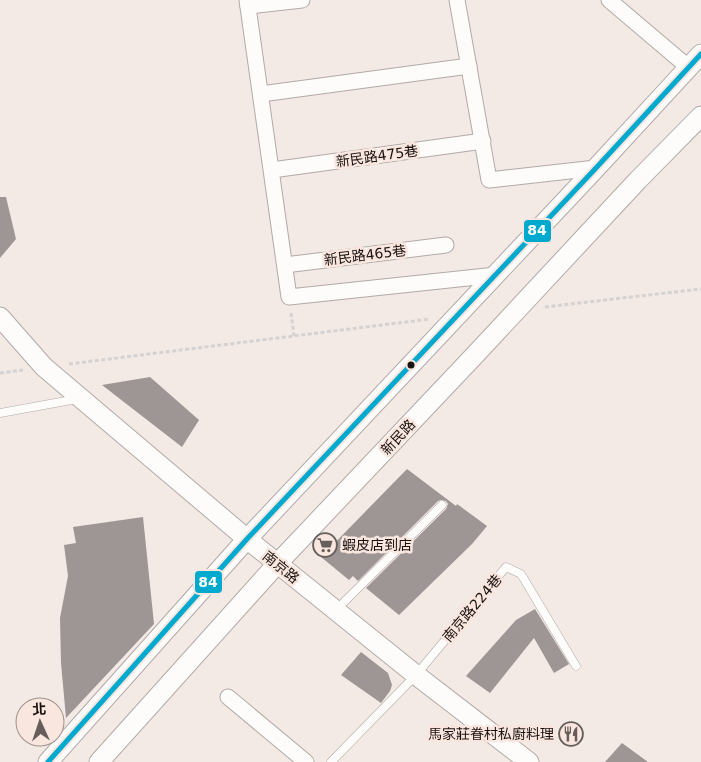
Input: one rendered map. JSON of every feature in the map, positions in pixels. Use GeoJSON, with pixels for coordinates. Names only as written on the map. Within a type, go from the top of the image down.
{"type":"FeatureCollection","features":[{"type":"Feature","properties":{"kind":"street"},"geometry":{"type":"LineString","coordinates":[[302,0],[247,3],[289,297],[496,275]]}},
{"type":"Feature","properties":{"kind":"street"},"geometry":{"type":"LineString","coordinates":[[458,0],[489,180],[596,168]]}},
{"type":"Feature","properties":{"kind":"street"},"geometry":{"type":"LineString","coordinates":[[48,762],[247,539],[496,275],[695,60],[609,0]]}},
{"type":"Feature","properties":{"kind":"street"},"geometry":{"type":"LineString","coordinates":[[261,94],[469,66]]}},
{"type":"Feature","properties":{"kind":"street","name":"新民路"},"geometry":{"type":"LineString","coordinates":[[98,762],[277,564],[638,180],[701,116]]}},
{"type":"Feature","properties":{"kind":"street","name":"新民路475巷"},"geometry":{"type":"LineString","coordinates":[[272,170],[483,141]]}},
{"type":"Feature","properties":{"kind":"street","name":"新民路465巷"},"geometry":{"type":"LineString","coordinates":[[285,265],[446,245]]}},
{"type":"Feature","properties":{"kind":"street","name":"南京路"},"geometry":{"type":"LineString","coordinates":[[0,317],[44,367],[247,539],[416,676],[530,762]]}},
{"type":"Feature","properties":{"kind":"street"},"geometry":{"type":"LineString","coordinates":[[228,697],[306,762]]}},
{"type":"Feature","properties":{"kind":"lane"},"geometry":{"type":"LineString","coordinates":[[0,413],[82,398]]}},
{"type":"Feature","properties":{"kind":"lane"},"geometry":{"type":"LineString","coordinates":[[335,611],[442,505]]}},
{"type":"Feature","properties":{"kind":"lane","name":"南京路224巷"},"geometry":{"type":"LineString","coordinates":[[416,676],[506,566],[521,574],[576,666]]}},
{"type":"Feature","properties":{"kind":"lane"},"geometry":{"type":"LineString","coordinates":[[331,762],[416,676]]}},
{"type":"Feature","properties":{"kind":"path"},"geometry":{"type":"LineString","coordinates":[[517,310],[701,289]]}},
{"type":"Feature","properties":{"kind":"path"},"geometry":{"type":"LineString","coordinates":[[289,297],[294,336]]}},
{"type":"Feature","properties":{"kind":"path"},"geometry":{"type":"LineString","coordinates":[[0,373],[457,316]]}},
{"type":"Feature","properties":{"kind":"building"},"geometry":{"type":"Polygon","coordinates":[[[0,197],[6,197],[16,239],[0,258],[0,197]]]}},
{"type":"Feature","properties":{"kind":"building"},"geometry":{"type":"Polygon","coordinates":[[[150,377],[199,420],[182,447],[102,385],[150,377]]]}},
{"type":"Feature","properties":{"kind":"building"},"geometry":{"type":"Polygon","coordinates":[[[407,469],[456,506],[457,504],[487,526],[472,544],[399,615],[366,588],[446,509],[448,504],[446,501],[438,501],[358,581],[353,576],[349,580],[321,557],[407,469]]]}},
{"type":"Feature","properties":{"kind":"building"},"geometry":{"type":"Polygon","coordinates":[[[143,517],[154,624],[66,718],[61,663],[60,618],[68,576],[64,545],[76,543],[73,527],[143,517]]]}},
{"type":"Feature","properties":{"kind":"building"},"geometry":{"type":"Polygon","coordinates":[[[535,609],[569,664],[554,673],[534,638],[490,693],[466,676],[516,620],[535,609]]]}},
{"type":"Feature","properties":{"kind":"building"},"geometry":{"type":"Polygon","coordinates":[[[361,652],[388,673],[392,685],[381,703],[341,675],[361,652]]]}},
{"type":"Feature","properties":{"kind":"building"},"geometry":{"type":"Polygon","coordinates":[[[622,743],[648,762],[605,762],[622,743]]]}},
{"type":"Feature","properties":{"kind":"transit line","name":"84"},"geometry":{"type":"LineString","coordinates":[[48,762],[247,539],[701,54]]}},
{"type":"Feature","properties":{"kind":"place","name":"蝦皮店到店"},"geometry":{"type":"Point","coordinates":[325,545]}},
{"type":"Feature","properties":{"kind":"place","name":"馬家莊眷村私廚料理"},"geometry":{"type":"Point","coordinates":[571,734]}}]}
